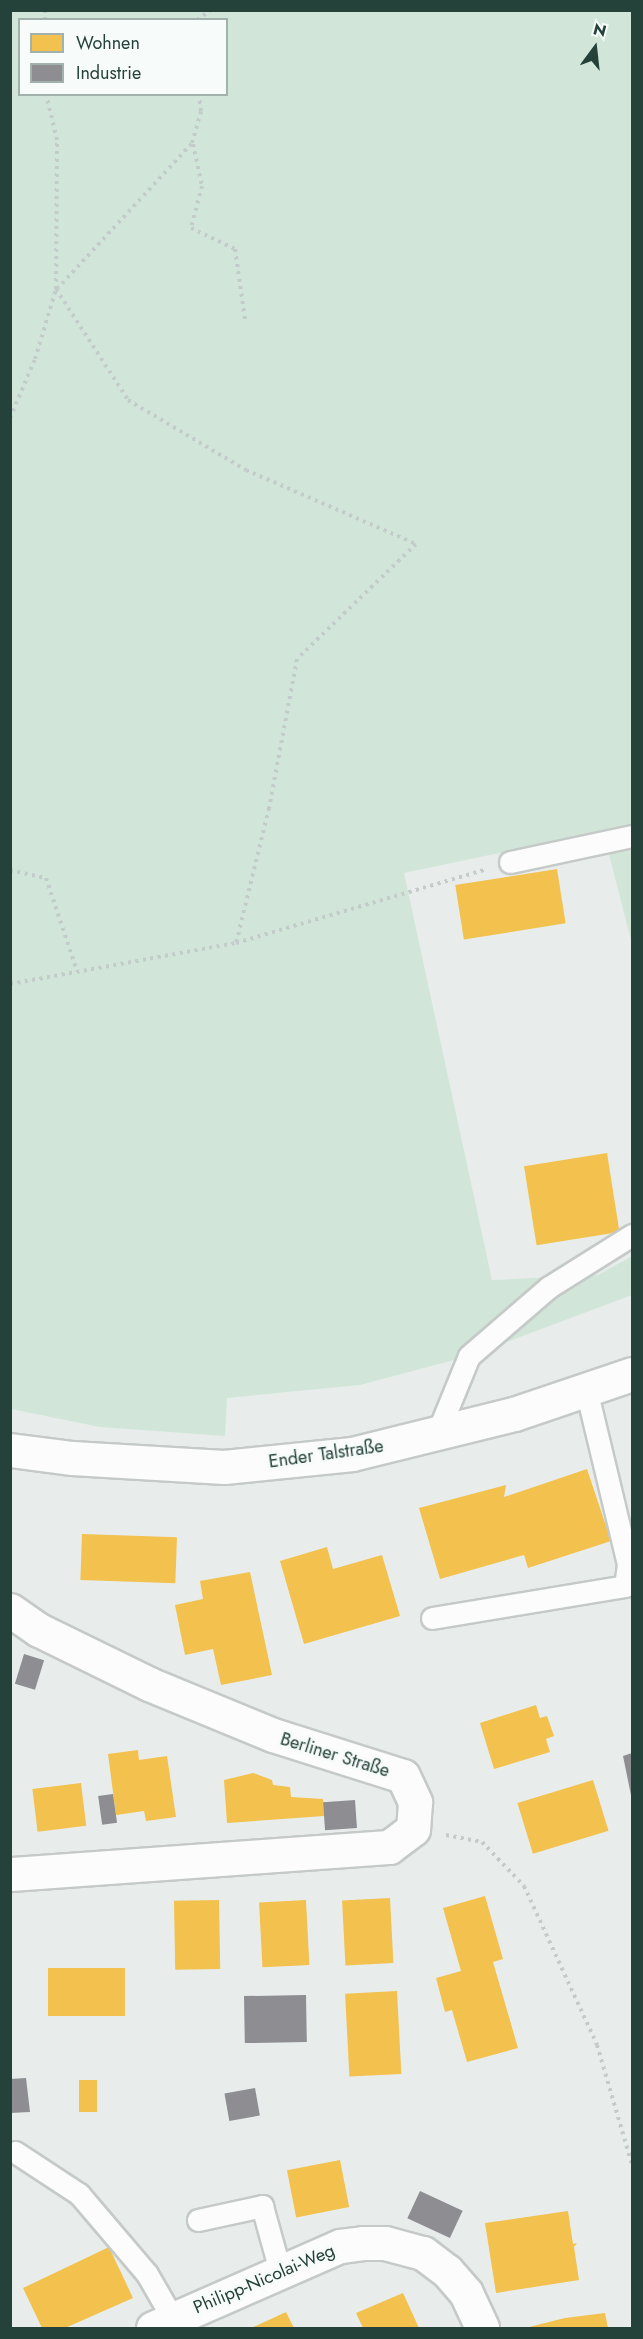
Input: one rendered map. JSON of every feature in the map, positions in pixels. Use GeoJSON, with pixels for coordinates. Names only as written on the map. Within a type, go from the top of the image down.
{"type":"FeatureCollection","features":[{"type":"Feature","properties":{"kind":"street","name":"Ender Talstraße"},"geometry":{"type":"LineString","coordinates":[[10,1450],[72,1458],[224,1467],[352,1454],[437,1434],[633,1374]]}},
{"type":"Feature","properties":{"kind":"street","name":"Berliner Straße"},"geometry":{"type":"LineString","coordinates":[[10,1610],[39,1630],[149,1684],[273,1736],[403,1776],[415,1802],[413,1829]]}},
{"type":"Feature","properties":{"kind":"street"},"geometry":{"type":"LineString","coordinates":[[10,1874],[388,1847],[413,1829]]}},
{"type":"Feature","properties":{"kind":"street","name":"Philipp-Nicolai-Weg"},"geometry":{"type":"LineString","coordinates":[[163,2324],[340,2246],[385,2242],[423,2253],[447,2271],[466,2293],[482,2328]]}},
{"type":"Feature","properties":{"kind":"lane"},"geometry":{"type":"LineString","coordinates":[[510,862],[633,836]]}},
{"type":"Feature","properties":{"kind":"lane"},"geometry":{"type":"LineString","coordinates":[[437,1434],[470,1356],[549,1287],[633,1235]]}},
{"type":"Feature","properties":{"kind":"lane"},"geometry":{"type":"LineString","coordinates":[[432,1618],[625,1586],[628,1564],[586,1389]]}},
{"type":"Feature","properties":{"kind":"lane"},"geometry":{"type":"LineString","coordinates":[[15,2152],[79,2194],[147,2274],[163,2324]]}},
{"type":"Feature","properties":{"kind":"lane"},"geometry":{"type":"LineString","coordinates":[[198,2220],[262,2206],[280,2271]]}},
{"type":"Feature","properties":{"kind":"path"},"geometry":{"type":"LineString","coordinates":[[10,418],[35,359],[56,289],[57,140],[46,96]]}},
{"type":"Feature","properties":{"kind":"path"},"geometry":{"type":"LineString","coordinates":[[56,289],[192,143],[201,111],[200,96]]}},
{"type":"Feature","properties":{"kind":"path"},"geometry":{"type":"LineString","coordinates":[[192,143],[202,186],[191,228],[235,249],[245,319]]}},
{"type":"Feature","properties":{"kind":"path"},"geometry":{"type":"LineString","coordinates":[[56,289],[128,400],[246,470],[416,544],[297,659],[269,808],[236,943]]}},
{"type":"Feature","properties":{"kind":"path"},"geometry":{"type":"LineString","coordinates":[[10,984],[236,943],[510,862]]}},
{"type":"Feature","properties":{"kind":"path"},"geometry":{"type":"LineString","coordinates":[[10,870],[46,878],[77,971]]}},
{"type":"Feature","properties":{"kind":"path"},"geometry":{"type":"LineString","coordinates":[[413,1829],[482,1842],[524,1886],[597,2045],[633,2165]]}},
{"type":"Feature","properties":{"kind":"green space"},"geometry":{"type":"Polygon","coordinates":[[[10,11],[632,11],[632,944],[603,831],[404,873],[492,1280],[598,1275],[632,1256],[632,1295],[469,1356],[360,1385],[227,1398],[225,1436],[100,1427],[11,1409],[10,11]]]}},
{"type":"Feature","properties":{"kind":"building: Wohnen"},"geometry":{"type":"Polygon","coordinates":[[[557,869],[566,923],[464,939],[455,885],[557,869]]]}},
{"type":"Feature","properties":{"kind":"building: Wohnen"},"geometry":{"type":"Polygon","coordinates":[[[607,1153],[620,1232],[537,1245],[524,1166],[607,1153]]]}},
{"type":"Feature","properties":{"kind":"building: Wohnen"},"geometry":{"type":"Polygon","coordinates":[[[587,1469],[611,1541],[528,1568],[524,1555],[440,1579],[419,1508],[506,1485],[504,1497],[587,1469]]]}},
{"type":"Feature","properties":{"kind":"building: Wohnen"},"geometry":{"type":"Polygon","coordinates":[[[82,1534],[177,1537],[175,1583],[80,1580],[82,1534]]]}},
{"type":"Feature","properties":{"kind":"building: Wohnen"},"geometry":{"type":"Polygon","coordinates":[[[327,1547],[333,1569],[382,1555],[400,1616],[304,1644],[280,1561],[327,1547]]]}},
{"type":"Feature","properties":{"kind":"building: Wohnen"},"geometry":{"type":"Polygon","coordinates":[[[250,1572],[272,1675],[221,1685],[213,1649],[185,1655],[175,1605],[203,1599],[200,1581],[250,1572]]]}},
{"type":"Feature","properties":{"kind":"building: Wohnen"},"geometry":{"type":"Polygon","coordinates":[[[536,1705],[540,1718],[547,1716],[554,1736],[546,1739],[550,1752],[494,1769],[480,1723],[536,1705]]]}},
{"type":"Feature","properties":{"kind":"building: Wohnen"},"geometry":{"type":"Polygon","coordinates":[[[138,1750],[139,1760],[167,1756],[176,1817],[146,1821],[144,1811],[116,1815],[108,1754],[138,1750]]]}},
{"type":"Feature","properties":{"kind":"building: Wohnen"},"geometry":{"type":"Polygon","coordinates":[[[253,1773],[272,1780],[273,1785],[290,1787],[291,1797],[323,1799],[324,1816],[227,1823],[224,1780],[253,1773]]]}},
{"type":"Feature","properties":{"kind":"building: Wohnen"},"geometry":{"type":"Polygon","coordinates":[[[593,1780],[608,1831],[533,1854],[517,1803],[593,1780]]]}},
{"type":"Feature","properties":{"kind":"building: Wohnen"},"geometry":{"type":"Polygon","coordinates":[[[81,1783],[86,1826],[38,1832],[32,1789],[81,1783]]]}},
{"type":"Feature","properties":{"kind":"building: Wohnen"},"geometry":{"type":"Polygon","coordinates":[[[485,1896],[503,1959],[493,1962],[518,2048],[467,2062],[452,2010],[445,2012],[436,1978],[461,1971],[443,1908],[485,1896]]]}},
{"type":"Feature","properties":{"kind":"building: Wohnen"},"geometry":{"type":"Polygon","coordinates":[[[390,1898],[393,1963],[345,1965],[342,1901],[390,1898]]]}},
{"type":"Feature","properties":{"kind":"building: Wohnen"},"geometry":{"type":"Polygon","coordinates":[[[219,1900],[220,1969],[175,1970],[174,1901],[219,1900]]]}},
{"type":"Feature","properties":{"kind":"building: Wohnen"},"geometry":{"type":"Polygon","coordinates":[[[306,1900],[309,1965],[262,1967],[259,1902],[306,1900]]]}},
{"type":"Feature","properties":{"kind":"building: Wohnen"},"geometry":{"type":"Polygon","coordinates":[[[48,1968],[125,1968],[125,2016],[48,2016],[48,1968]]]}},
{"type":"Feature","properties":{"kind":"building: Wohnen"},"geometry":{"type":"Polygon","coordinates":[[[397,1991],[401,2074],[349,2077],[345,1994],[397,1991]]]}},
{"type":"Feature","properties":{"kind":"building: Wohnen"},"geometry":{"type":"Polygon","coordinates":[[[79,2080],[97,2080],[97,2112],[79,2112],[79,2080]]]}},
{"type":"Feature","properties":{"kind":"building: Wohnen"},"geometry":{"type":"Polygon","coordinates":[[[340,2160],[349,2207],[296,2217],[287,2170],[340,2160]]]}},
{"type":"Feature","properties":{"kind":"building: Wohnen"},"geometry":{"type":"Polygon","coordinates":[[[568,2211],[573,2244],[577,2243],[574,2247],[579,2280],[496,2293],[485,2223],[568,2211]]]}},
{"type":"Feature","properties":{"kind":"building: Wohnen"},"geometry":{"type":"Polygon","coordinates":[[[109,2247],[133,2298],[65,2328],[42,2328],[23,2288],[109,2247]]]}},
{"type":"Feature","properties":{"kind":"building: Wohnen"},"geometry":{"type":"Polygon","coordinates":[[[403,2293],[419,2328],[363,2328],[356,2313],[403,2293]]]}},
{"type":"Feature","properties":{"kind":"building: Wohnen"},"geometry":{"type":"Polygon","coordinates":[[[286,2312],[294,2328],[251,2328],[286,2312]]]}},
{"type":"Feature","properties":{"kind":"building: Wohnen"},"geometry":{"type":"Polygon","coordinates":[[[605,2313],[608,2328],[525,2328],[565,2318],[605,2313]]]}},
{"type":"Feature","properties":{"kind":"building: Industrie"},"geometry":{"type":"Polygon","coordinates":[[[24,1654],[44,1660],[35,1690],[15,1684],[24,1654]]]}},
{"type":"Feature","properties":{"kind":"building: Industrie"},"geometry":{"type":"Polygon","coordinates":[[[632,1753],[632,1800],[623,1756],[632,1753]]]}},
{"type":"Feature","properties":{"kind":"building: Industrie"},"geometry":{"type":"Polygon","coordinates":[[[113,1794],[117,1823],[102,1825],[98,1796],[113,1794]]]}},
{"type":"Feature","properties":{"kind":"building: Industrie"},"geometry":{"type":"Polygon","coordinates":[[[355,1800],[357,1828],[325,1830],[323,1802],[355,1800]]]}},
{"type":"Feature","properties":{"kind":"building: Industrie"},"geometry":{"type":"Polygon","coordinates":[[[306,1995],[307,2042],[245,2043],[244,1996],[306,1995]]]}},
{"type":"Feature","properties":{"kind":"building: Industrie"},"geometry":{"type":"Polygon","coordinates":[[[26,2078],[30,2112],[10,2113],[10,2079],[26,2078]]]}},
{"type":"Feature","properties":{"kind":"building: Industrie"},"geometry":{"type":"Polygon","coordinates":[[[255,2088],[260,2116],[229,2121],[224,2093],[255,2088]]]}},
{"type":"Feature","properties":{"kind":"building: Industrie"},"geometry":{"type":"Polygon","coordinates":[[[420,2191],[463,2211],[450,2238],[407,2218],[420,2191]]]}}]}
